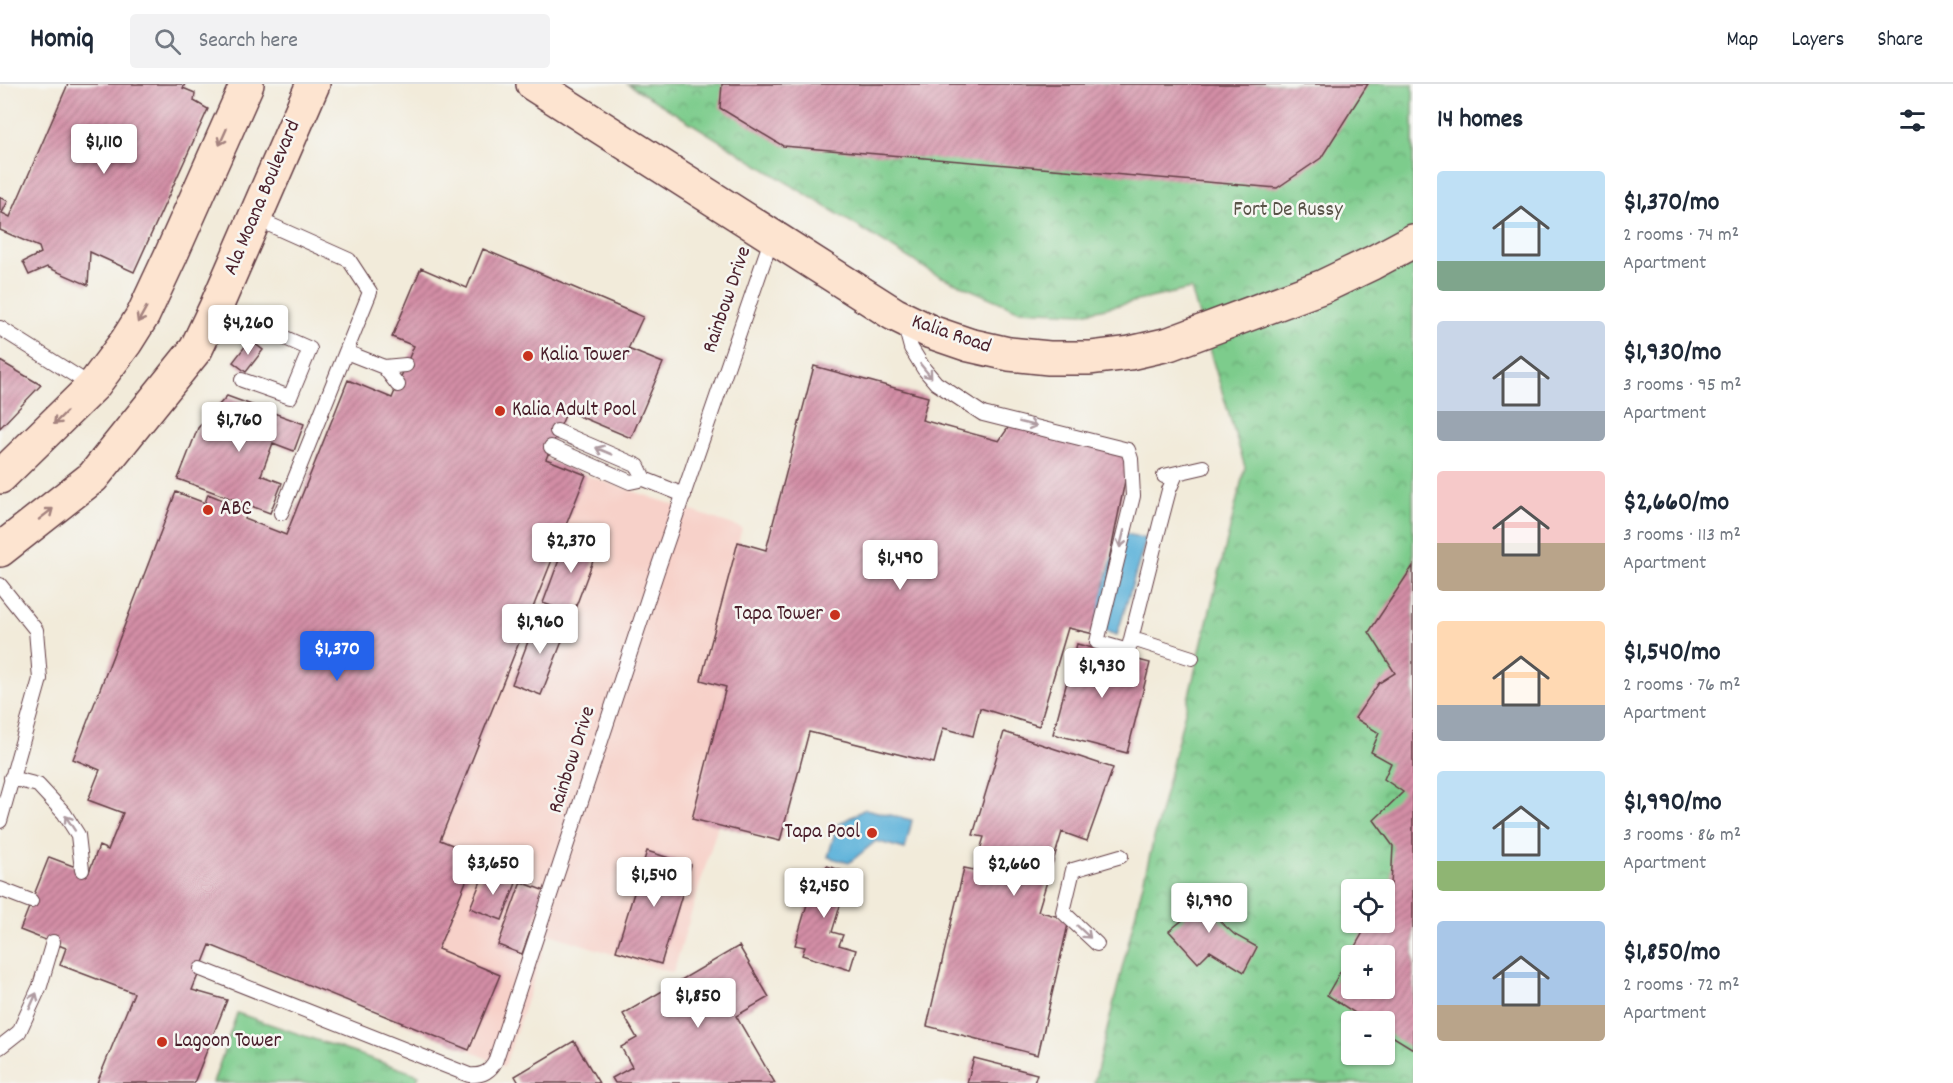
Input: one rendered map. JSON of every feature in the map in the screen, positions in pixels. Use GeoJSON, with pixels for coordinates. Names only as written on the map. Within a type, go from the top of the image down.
{"type":"FeatureCollection","features":[{"type":"Feature","properties":{"kind":"main road"},"geometry":{"type":"LineString","coordinates":[[0,477],[93,386],[143,315],[247,84]]}},
{"type":"Feature","properties":{"kind":"main road","name":"Kalia Road"},"geometry":{"type":"LineString","coordinates":[[533,84],[894,314],[931,332],[969,345],[1009,354],[1049,358],[1090,358],[1130,353],[1169,344],[1324,286],[1413,241]]}},
{"type":"Feature","properties":{"kind":"main road","name":"Ala Moana Boulevard"},"geometry":{"type":"LineString","coordinates":[[0,550],[93,477],[196,349],[313,87]]}},
{"type":"Feature","properties":{"kind":"lane"},"geometry":{"type":"LineString","coordinates":[[255,218],[349,260],[370,292],[281,513]]}},
{"type":"Feature","properties":{"kind":"lane","name":"Rainbow Drive"},"geometry":{"type":"LineString","coordinates":[[201,969],[469,1075],[480,1075],[491,1069],[772,237]]}},
{"type":"Feature","properties":{"kind":"lane"},"geometry":{"type":"LineString","coordinates":[[216,307],[310,350],[290,397],[242,380]]}},
{"type":"Feature","properties":{"kind":"lane"},"geometry":{"type":"LineString","coordinates":[[903,318],[911,348],[924,369],[936,382],[983,414],[1128,450],[1131,459],[1133,496],[1097,642],[1128,651],[1169,490],[1170,475],[1203,467]]}},
{"type":"Feature","properties":{"kind":"lane"},"geometry":{"type":"LineString","coordinates":[[0,328],[93,386]]}},
{"type":"Feature","properties":{"kind":"lane"},"geometry":{"type":"LineString","coordinates":[[346,352],[384,367],[406,365]]}},
{"type":"Feature","properties":{"kind":"lane"},"geometry":{"type":"LineString","coordinates":[[384,367],[398,385]]}},
{"type":"Feature","properties":{"kind":"lane"},"geometry":{"type":"LineString","coordinates":[[558,431],[638,466],[644,479]]}},
{"type":"Feature","properties":{"kind":"lane"},"geometry":{"type":"LineString","coordinates":[[551,447],[630,482],[644,479],[684,495]]}},
{"type":"Feature","properties":{"kind":"lane"},"geometry":{"type":"LineString","coordinates":[[0,585],[36,630],[40,679],[0,820]]}},
{"type":"Feature","properties":{"kind":"lane"},"geometry":{"type":"LineString","coordinates":[[1139,641],[1192,658]]}},
{"type":"Feature","properties":{"kind":"lane"},"geometry":{"type":"LineString","coordinates":[[11,777],[38,785],[63,813],[78,835],[82,870]]}},
{"type":"Feature","properties":{"kind":"lane"},"geometry":{"type":"LineString","coordinates":[[1097,944],[1063,912],[1073,870],[1120,856]]}},
{"type":"Feature","properties":{"kind":"lane"},"geometry":{"type":"LineString","coordinates":[[0,889],[31,901]]}},
{"type":"Feature","properties":{"kind":"lane"},"geometry":{"type":"LineString","coordinates":[[0,1047],[19,1032],[40,986],[53,942]]}},
{"type":"Feature","properties":{"kind":"shaded area"},"geometry":{"type":"Polygon","coordinates":[[[586,475],[742,528],[701,680],[726,687],[692,818],[718,825],[673,973],[549,934],[504,1067],[469,1050],[370,1010],[586,475]]]}},
{"type":"Feature","properties":{"kind":"green space","name":"Fort De Russy"},"geometry":{"type":"Polygon","coordinates":[[[628,84],[1413,84],[1413,1083],[1094,1083],[1245,467],[1191,289],[1083,313],[1018,310],[933,273],[628,84]]]}},
{"type":"Feature","properties":{"kind":"green space"},"geometry":{"type":"Polygon","coordinates":[[[237,1013],[419,1075],[416,1083],[213,1083],[237,1013]]]}},
{"type":"Feature","properties":{"kind":"water"},"geometry":{"type":"Polygon","coordinates":[[[1120,532],[1146,539],[1117,635],[1092,627],[1120,532]]]}},
{"type":"Feature","properties":{"kind":"water","name":"Tapa Pool"},"geometry":{"type":"Polygon","coordinates":[[[865,809],[912,820],[905,849],[876,841],[849,863],[828,857],[837,825],[865,809]]]}},
{"type":"Feature","properties":{"kind":"building"},"geometry":{"type":"Polygon","coordinates":[[[68,84],[185,84],[183,88],[195,93],[194,101],[208,109],[134,272],[90,252],[88,285],[47,267],[29,275],[23,262],[41,253],[39,247],[0,230],[0,197],[8,201],[2,213],[10,217],[68,84]]]}},
{"type":"Feature","properties":{"kind":"building"},"geometry":{"type":"Polygon","coordinates":[[[722,84],[1368,84],[1321,158],[1277,188],[783,146],[720,108],[722,84]]]}},
{"type":"Feature","properties":{"kind":"building"},"geometry":{"type":"Polygon","coordinates":[[[483,249],[643,317],[628,349],[663,363],[631,438],[567,411],[546,459],[586,475],[440,840],[477,855],[438,949],[500,975],[469,1050],[210,945],[192,990],[227,1000],[194,1083],[97,1083],[134,993],[60,965],[66,948],[20,930],[49,857],[89,872],[99,846],[108,850],[123,813],[88,800],[100,770],[73,759],[176,492],[205,503],[208,494],[248,510],[245,519],[286,535],[348,380],[392,398],[414,346],[392,337],[421,268],[467,288],[483,249]]]}},
{"type":"Feature","properties":{"kind":"building"},"geometry":{"type":"Polygon","coordinates":[[[250,340],[263,350],[246,372],[233,362],[250,340]]]}},
{"type":"Feature","properties":{"kind":"building"},"geometry":{"type":"Polygon","coordinates":[[[0,361],[41,385],[0,428],[0,361]]]}},
{"type":"Feature","properties":{"kind":"building","name":"Tapa Tower"},"geometry":{"type":"Polygon","coordinates":[[[814,366],[928,397],[922,420],[999,441],[1010,425],[1118,450],[1126,459],[1126,476],[1094,634],[1068,628],[1039,726],[980,708],[973,736],[943,728],[934,763],[809,732],[780,841],[692,819],[726,687],[701,680],[738,542],[766,550],[814,366]]]}},
{"type":"Feature","properties":{"kind":"building"},"geometry":{"type":"Polygon","coordinates":[[[227,396],[304,424],[294,451],[273,443],[261,475],[282,483],[270,513],[178,479],[198,428],[227,396]]]}},
{"type":"Feature","properties":{"kind":"building"},"geometry":{"type":"Polygon","coordinates":[[[569,533],[599,545],[573,614],[543,603],[569,533]]]}},
{"type":"Feature","properties":{"kind":"building"},"geometry":{"type":"Polygon","coordinates":[[[1413,566],[1413,1049],[1395,1038],[1395,1011],[1352,1011],[1327,995],[1341,971],[1341,999],[1395,999],[1395,945],[1356,945],[1363,933],[1395,933],[1395,879],[1391,879],[1393,846],[1374,820],[1403,792],[1384,779],[1391,763],[1371,752],[1379,733],[1355,718],[1379,683],[1395,673],[1369,632],[1413,566]]]}},
{"type":"Feature","properties":{"kind":"building"},"geometry":{"type":"Polygon","coordinates":[[[538,615],[568,626],[541,695],[512,684],[538,615]]]}},
{"type":"Feature","properties":{"kind":"building"},"geometry":{"type":"Polygon","coordinates":[[[1077,644],[1150,663],[1127,753],[1053,734],[1077,644]]]}},
{"type":"Feature","properties":{"kind":"building"},"geometry":{"type":"Polygon","coordinates":[[[1004,732],[1113,768],[1087,841],[1062,832],[1038,911],[1069,920],[1038,1055],[927,1026],[964,868],[974,870],[984,837],[973,835],[1004,732]]]}},
{"type":"Feature","properties":{"kind":"building"},"geometry":{"type":"Polygon","coordinates":[[[647,851],[691,865],[661,964],[616,951],[647,851]]]}},
{"type":"Feature","properties":{"kind":"building"},"geometry":{"type":"Polygon","coordinates":[[[827,866],[850,873],[832,932],[843,935],[839,945],[856,950],[850,970],[802,955],[805,947],[795,945],[808,901],[801,898],[808,873],[823,877],[827,866]]]}},
{"type":"Feature","properties":{"kind":"building"},"geometry":{"type":"Polygon","coordinates":[[[485,871],[516,883],[502,920],[470,908],[485,871]]]}},
{"type":"Feature","properties":{"kind":"building"},"geometry":{"type":"Polygon","coordinates":[[[521,882],[545,891],[522,954],[498,945],[521,882]]]}},
{"type":"Feature","properties":{"kind":"building"},"geometry":{"type":"Polygon","coordinates":[[[1197,890],[1207,908],[1224,925],[1235,935],[1257,947],[1244,972],[1210,951],[1198,963],[1169,931],[1185,918],[1175,894],[1197,890]]]}},
{"type":"Feature","properties":{"kind":"building"},"geometry":{"type":"Polygon","coordinates":[[[739,946],[769,997],[736,1016],[775,1083],[615,1083],[612,1078],[632,1067],[621,1047],[637,1038],[623,1014],[739,946]]]}},
{"type":"Feature","properties":{"kind":"building"},"geometry":{"type":"Polygon","coordinates":[[[574,1041],[599,1083],[519,1083],[515,1076],[574,1041]]]}},
{"type":"Feature","properties":{"kind":"building"},"geometry":{"type":"Polygon","coordinates":[[[974,1058],[1037,1074],[1034,1083],[967,1083],[974,1058]]]}},
{"type":"Feature","properties":{"kind":"place","name":"Kalia Tower"},"geometry":{"type":"Point","coordinates":[528,356]}},
{"type":"Feature","properties":{"kind":"place","name":"Kalia Adult Pool"},"geometry":{"type":"Point","coordinates":[500,411]}},
{"type":"Feature","properties":{"kind":"place","name":"ABC"},"geometry":{"type":"Point","coordinates":[208,510]}},
{"type":"Feature","properties":{"kind":"place","name":"Tapa Tower"},"geometry":{"type":"Point","coordinates":[835,615]}},
{"type":"Feature","properties":{"kind":"place","name":"Tapa Pool"},"geometry":{"type":"Point","coordinates":[872,833]}},
{"type":"Feature","properties":{"kind":"place","name":"Lagoon Tower"},"geometry":{"type":"Point","coordinates":[162,1042]}}]}
